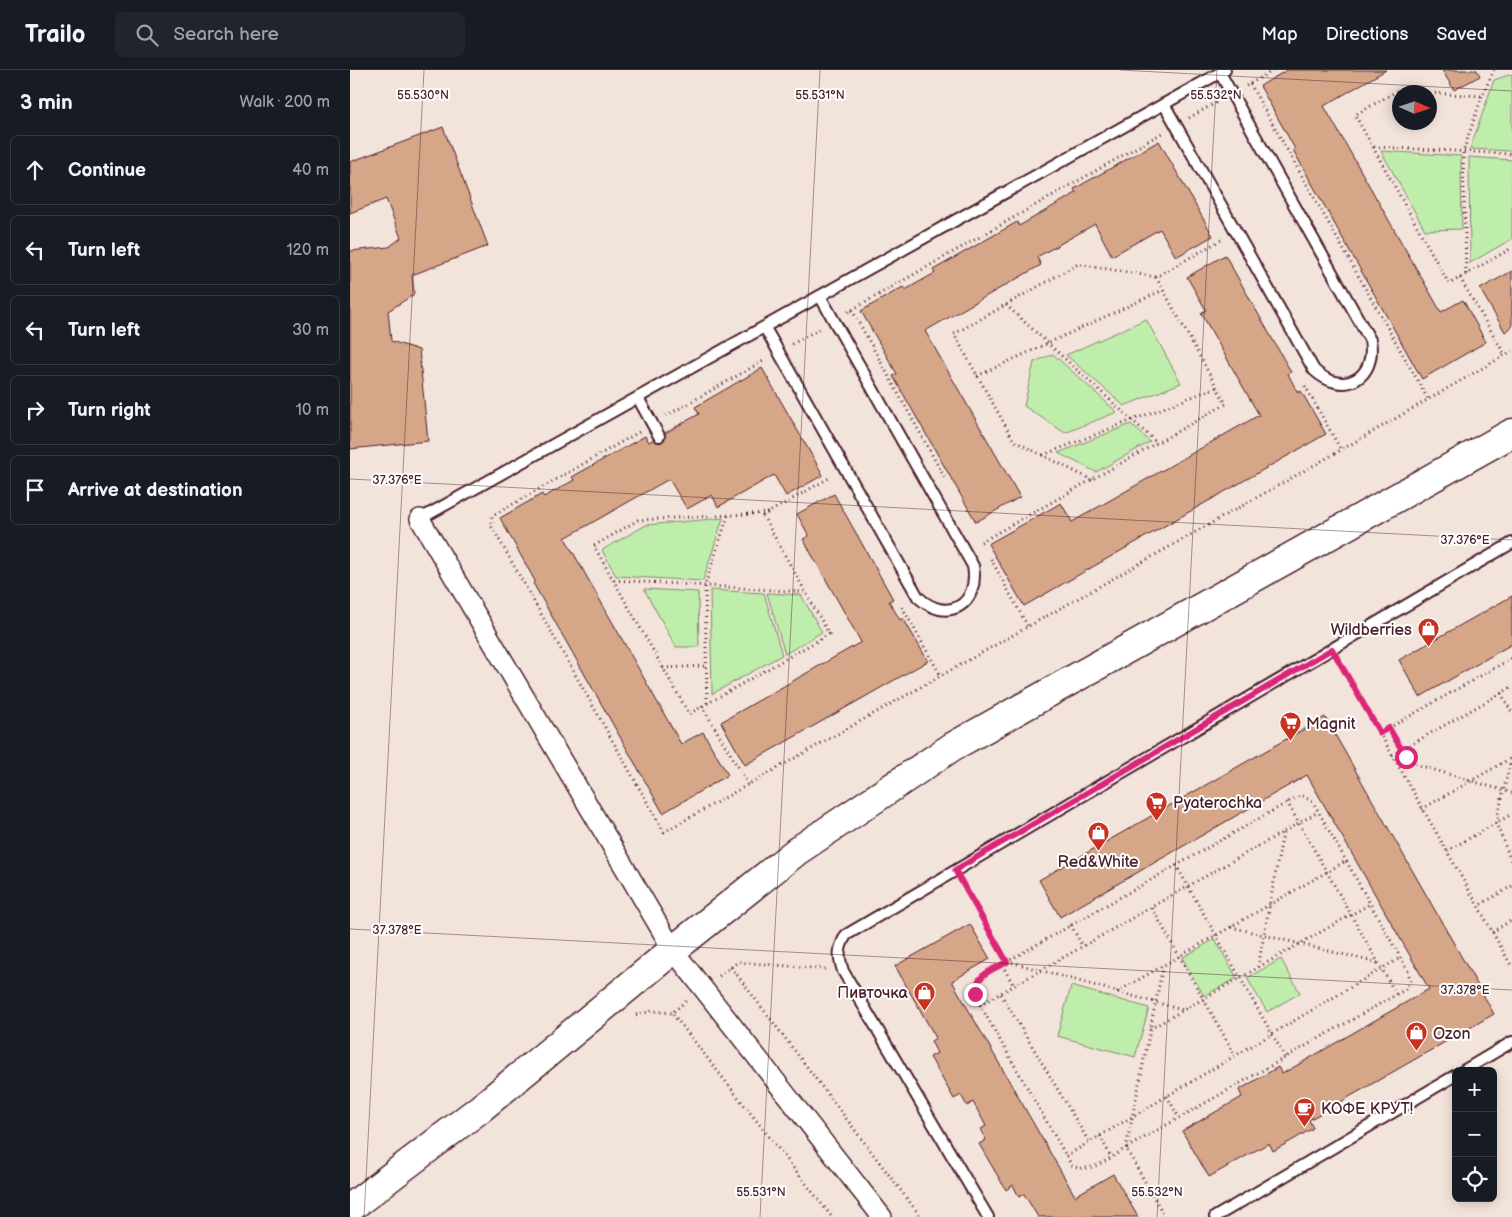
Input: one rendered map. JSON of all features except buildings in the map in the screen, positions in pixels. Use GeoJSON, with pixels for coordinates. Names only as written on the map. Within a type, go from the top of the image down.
{"type":"FeatureCollection","features":[{"type":"Feature","properties":{"kind":"street"},"geometry":{"type":"LineString","coordinates":[[350,1208],[481,1108],[797,851],[952,747],[1512,434]]}},
{"type":"Feature","properties":{"kind":"street"},"geometry":{"type":"LineString","coordinates":[[420,519],[673,950],[882,1217]]}},
{"type":"Feature","properties":{"kind":"lane"},"geometry":{"type":"LineString","coordinates":[[420,519],[765,328],[820,296],[1164,104],[1222,72],[1370,340],[1372,352],[1370,363],[1356,379],[1339,384],[1323,378],[1314,370],[1164,104]]}},
{"type":"Feature","properties":{"kind":"lane"},"geometry":{"type":"LineString","coordinates":[[765,328],[918,596],[926,605],[934,609],[951,609],[959,606],[968,599],[974,589],[973,566],[820,296]]}},
{"type":"Feature","properties":{"kind":"lane"},"geometry":{"type":"LineString","coordinates":[[638,398],[659,436]]}},
{"type":"Feature","properties":{"kind":"lane"},"geometry":{"type":"LineString","coordinates":[[988,1217],[848,979],[839,958],[840,946],[846,935],[1512,543]]}},
{"type":"Feature","properties":{"kind":"lane"},"geometry":{"type":"LineString","coordinates":[[1470,1067],[1512,1042]]}},
{"type":"Feature","properties":{"kind":"lane"},"geometry":{"type":"LineString","coordinates":[[1215,1217],[1452,1077]]}},
{"type":"Feature","properties":{"kind":"path"},"geometry":{"type":"LineString","coordinates":[[1466,274],[1463,152],[1482,96],[1494,70]]}},
{"type":"Feature","properties":{"kind":"path"},"geometry":{"type":"LineString","coordinates":[[1250,84],[1429,400]]}},
{"type":"Feature","properties":{"kind":"path"},"geometry":{"type":"LineString","coordinates":[[1392,94],[1355,115],[1449,284],[1512,248]]}},
{"type":"Feature","properties":{"kind":"path"},"geometry":{"type":"LineString","coordinates":[[1437,94],[1482,96]]}},
{"type":"Feature","properties":{"kind":"path"},"geometry":{"type":"LineString","coordinates":[[1373,147],[1512,154]]}},
{"type":"Feature","properties":{"kind":"path"},"geometry":{"type":"LineString","coordinates":[[1092,480],[1014,441],[954,334],[1078,264],[1156,277],[1222,240]]}},
{"type":"Feature","properties":{"kind":"path"},"geometry":{"type":"LineString","coordinates":[[981,542],[1226,404],[1156,277]]}},
{"type":"Feature","properties":{"kind":"path"},"geometry":{"type":"LineString","coordinates":[[1460,278],[1505,355]]}},
{"type":"Feature","properties":{"kind":"path"},"geometry":{"type":"LineString","coordinates":[[977,376],[1163,290]]}},
{"type":"Feature","properties":{"kind":"path"},"geometry":{"type":"LineString","coordinates":[[1006,305],[1157,443]]}},
{"type":"Feature","properties":{"kind":"path"},"geometry":{"type":"LineString","coordinates":[[852,310],[947,482]]}},
{"type":"Feature","properties":{"kind":"path"},"geometry":{"type":"LineString","coordinates":[[1043,455],[1217,387]]}},
{"type":"Feature","properties":{"kind":"path"},"geometry":{"type":"LineString","coordinates":[[768,513],[638,520],[594,546],[689,714],[829,634],[763,516],[829,478]]}},
{"type":"Feature","properties":{"kind":"path"},"geometry":{"type":"LineString","coordinates":[[707,704],[705,586],[728,515]]}},
{"type":"Feature","properties":{"kind":"path"},"geometry":{"type":"LineString","coordinates":[[976,534],[986,550]]}},
{"type":"Feature","properties":{"kind":"path"},"geometry":{"type":"LineString","coordinates":[[990,559],[1028,627]]}},
{"type":"Feature","properties":{"kind":"path"},"geometry":{"type":"LineString","coordinates":[[613,580],[805,592]]}},
{"type":"Feature","properties":{"kind":"path"},"geometry":{"type":"LineString","coordinates":[[1332,649],[1512,967]]}},
{"type":"Feature","properties":{"kind":"path"},"geometry":{"type":"LineString","coordinates":[[1380,733],[1512,658]]}},
{"type":"Feature","properties":{"kind":"path"},"geometry":{"type":"LineString","coordinates":[[663,668],[706,666]]}},
{"type":"Feature","properties":{"kind":"path"},"geometry":{"type":"LineString","coordinates":[[1392,755],[1512,687]]}},
{"type":"Feature","properties":{"kind":"path"},"geometry":{"type":"LineString","coordinates":[[1501,693],[1512,713]]}},
{"type":"Feature","properties":{"kind":"path"},"geometry":{"type":"LineString","coordinates":[[702,706],[748,784]]}},
{"type":"Feature","properties":{"kind":"path"},"geometry":{"type":"LineString","coordinates":[[1389,728],[1406,757],[1418,765],[1512,793]]}},
{"type":"Feature","properties":{"kind":"path"},"geometry":{"type":"LineString","coordinates":[[1422,809],[1512,758]]}},
{"type":"Feature","properties":{"kind":"path"},"geometry":{"type":"LineString","coordinates":[[1512,758],[1496,823],[1512,863]]}},
{"type":"Feature","properties":{"kind":"path"},"geometry":{"type":"LineString","coordinates":[[1297,796],[1303,796],[1313,802],[1410,975],[1406,989],[1111,1157],[1088,1169],[1079,1169],[1072,1166],[980,1005],[975,994],[975,985],[979,979],[1002,964],[1287,802],[1297,796]]}},
{"type":"Feature","properties":{"kind":"path"},"geometry":{"type":"LineString","coordinates":[[1287,802],[1396,994]]}},
{"type":"Feature","properties":{"kind":"path"},"geometry":{"type":"LineString","coordinates":[[980,1005],[1318,812]]}},
{"type":"Feature","properties":{"kind":"path"},"geometry":{"type":"LineString","coordinates":[[1447,851],[1512,814]]}},
{"type":"Feature","properties":{"kind":"path"},"geometry":{"type":"LineString","coordinates":[[1258,968],[1284,832]]}},
{"type":"Feature","properties":{"kind":"path"},"geometry":{"type":"LineString","coordinates":[[1117,992],[1346,861]]}},
{"type":"Feature","properties":{"kind":"path"},"geometry":{"type":"LineString","coordinates":[[1176,865],[1285,1057]]}},
{"type":"Feature","properties":{"kind":"path"},"geometry":{"type":"LineString","coordinates":[[955,870],[1007,962],[1183,1010]]}},
{"type":"Feature","properties":{"kind":"path"},"geometry":{"type":"LineString","coordinates":[[1478,906],[1512,886]]}},
{"type":"Feature","properties":{"kind":"path"},"geometry":{"type":"LineString","coordinates":[[1150,1029],[1370,904]]}},
{"type":"Feature","properties":{"kind":"path"},"geometry":{"type":"LineString","coordinates":[[1152,908],[1236,1056]]}},
{"type":"Feature","properties":{"kind":"path"},"geometry":{"type":"LineString","coordinates":[[1492,932],[1512,920]]}},
{"type":"Feature","properties":{"kind":"path"},"geometry":{"type":"LineString","coordinates":[[1071,925],[1083,947]]}},
{"type":"Feature","properties":{"kind":"path"},"geometry":{"type":"LineString","coordinates":[[1231,927],[1379,963]]}},
{"type":"Feature","properties":{"kind":"path"},"geometry":{"type":"LineString","coordinates":[[1066,1156],[1400,958]]}},
{"type":"Feature","properties":{"kind":"path"},"geometry":{"type":"LineString","coordinates":[[1002,964],[1014,986]]}},
{"type":"Feature","properties":{"kind":"path"},"geometry":{"type":"LineString","coordinates":[[1163,966],[1126,1148],[1165,1217]]}},
{"type":"Feature","properties":{"kind":"path"},"geometry":{"type":"LineString","coordinates":[[731,967],[921,1217]]}},
{"type":"Feature","properties":{"kind":"path"},"geometry":{"type":"LineString","coordinates":[[1001,994],[1089,1142]]}},
{"type":"Feature","properties":{"kind":"path"},"geometry":{"type":"LineString","coordinates":[[1167,1096],[1180,1118]]}},
{"type":"Feature","properties":{"kind":"path"},"geometry":{"type":"LineString","coordinates":[[1100,1136],[1111,1157]]}},
{"type":"Feature","properties":{"kind":"green space"},"geometry":{"type":"Polygon","coordinates":[[[1512,74],[1512,151],[1470,149],[1494,80],[1512,74]]]}},
{"type":"Feature","properties":{"kind":"green space"},"geometry":{"type":"Polygon","coordinates":[[[1381,151],[1461,156],[1462,229],[1425,230],[1381,151]]]}},
{"type":"Feature","properties":{"kind":"green space"},"geometry":{"type":"Polygon","coordinates":[[[1469,157],[1512,160],[1512,239],[1470,263],[1469,157]]]}},
{"type":"Feature","properties":{"kind":"green space"},"geometry":{"type":"Polygon","coordinates":[[[1146,319],[1181,383],[1124,406],[1066,355],[1146,319]]]}},
{"type":"Feature","properties":{"kind":"green space"},"geometry":{"type":"Polygon","coordinates":[[[1053,354],[1117,412],[1065,433],[1024,406],[1034,362],[1053,354]]]}},
{"type":"Feature","properties":{"kind":"green space"},"geometry":{"type":"Polygon","coordinates":[[[1131,424],[1150,442],[1096,472],[1058,453],[1131,424]]]}},
{"type":"Feature","properties":{"kind":"green space"},"geometry":{"type":"Polygon","coordinates":[[[723,518],[703,581],[616,576],[602,550],[646,525],[723,518]]]}},
{"type":"Feature","properties":{"kind":"green space"},"geometry":{"type":"Polygon","coordinates":[[[644,589],[698,592],[699,647],[676,647],[644,589]]]}},
{"type":"Feature","properties":{"kind":"green space"},"geometry":{"type":"Polygon","coordinates":[[[710,590],[764,593],[782,655],[712,694],[710,590]]]}},
{"type":"Feature","properties":{"kind":"green space"},"geometry":{"type":"Polygon","coordinates":[[[767,593],[801,595],[822,632],[785,654],[767,593]]]}},
{"type":"Feature","properties":{"kind":"green space"},"geometry":{"type":"Polygon","coordinates":[[[1215,939],[1237,978],[1204,996],[1182,958],[1215,939]]]}},
{"type":"Feature","properties":{"kind":"green space"},"geometry":{"type":"Polygon","coordinates":[[[1281,959],[1300,993],[1267,1012],[1247,978],[1281,959]]]}},
{"type":"Feature","properties":{"kind":"green space"},"geometry":{"type":"Polygon","coordinates":[[[1071,986],[1149,1008],[1135,1057],[1057,1036],[1071,986]]]}},
{"type":"Feature","properties":{"kind":"place","name":"Wildberries"},"geometry":{"type":"Point","coordinates":[1428,648]}},
{"type":"Feature","properties":{"kind":"place","name":"Magnit"},"geometry":{"type":"Point","coordinates":[1290,742]}},
{"type":"Feature","properties":{"kind":"place","name":"Pyaterochka"},"geometry":{"type":"Point","coordinates":[1157,821]}},
{"type":"Feature","properties":{"kind":"place","name":"Red&White"},"geometry":{"type":"Point","coordinates":[1098,851]}},
{"type":"Feature","properties":{"kind":"place","name":"Пивточка"},"geometry":{"type":"Point","coordinates":[924,1011]}},
{"type":"Feature","properties":{"kind":"place","name":"Ozon"},"geometry":{"type":"Point","coordinates":[1417,1052]}},
{"type":"Feature","properties":{"kind":"place","name":"КОФЕ КРУТ!"},"geometry":{"type":"Point","coordinates":[1305,1127]}},
{"type":"Feature","properties":{"kind":"route"},"geometry":{"type":"LineString","coordinates":[[975,994],[975,985],[979,979],[1007,962],[955,870],[1332,649],[1380,733],[1389,728],[1406,757]]}}]}
